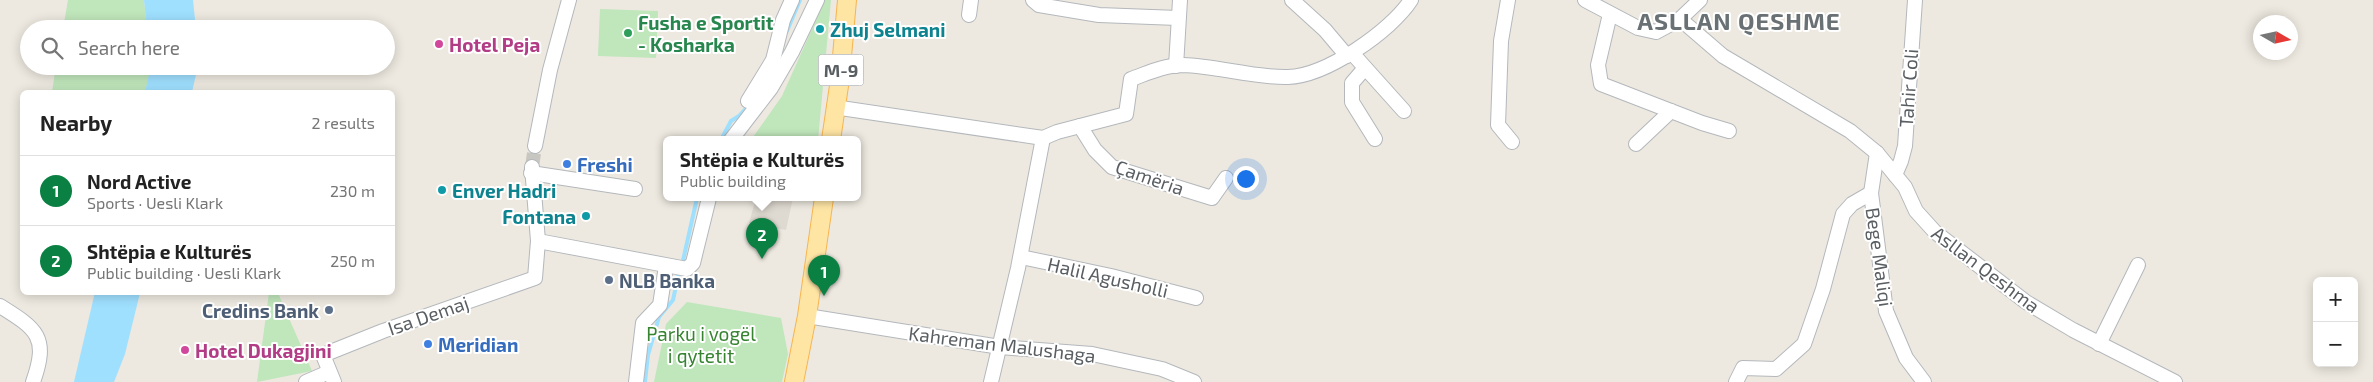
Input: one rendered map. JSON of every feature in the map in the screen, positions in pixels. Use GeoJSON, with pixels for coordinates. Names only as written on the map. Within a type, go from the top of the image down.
{"type":"FeatureCollection","features":[{"type":"Feature","properties":{"kind":"main road","name":"M-9"},"geometry":{"type":"LineString","coordinates":[[831,136],[834,107],[840,79],[847,0]]}},
{"type":"Feature","properties":{"kind":"main road"},"geometry":{"type":"LineString","coordinates":[[794,382],[807,316],[824,201]]}},
{"type":"Feature","properties":{"kind":"street"},"geometry":{"type":"LineString","coordinates":[[535,146],[550,70],[569,0]]}},
{"type":"Feature","properties":{"kind":"street"},"geometry":{"type":"LineString","coordinates":[[748,101],[773,60],[783,20],[792,0]]}},
{"type":"Feature","properties":{"kind":"street"},"geometry":{"type":"LineString","coordinates":[[734,136],[771,88],[792,52],[817,0]]}},
{"type":"Feature","properties":{"kind":"street"},"geometry":{"type":"LineString","coordinates":[[969,15],[971,0]]}},
{"type":"Feature","properties":{"kind":"street"},"geometry":{"type":"LineString","coordinates":[[1033,0],[1039,5],[1099,15],[1178,18]]}},
{"type":"Feature","properties":{"kind":"street"},"geometry":{"type":"LineString","coordinates":[[1176,66],[1180,0]]}},
{"type":"Feature","properties":{"kind":"street"},"geometry":{"type":"LineString","coordinates":[[1292,0],[1365,68],[1404,111]]}},
{"type":"Feature","properties":{"kind":"street"},"geometry":{"type":"LineString","coordinates":[[834,107],[1043,138],[1126,114],[1131,79],[1156,69],[1176,66],[1289,77],[1322,69],[1349,54],[1375,36],[1411,0]]}},
{"type":"Feature","properties":{"kind":"street"},"geometry":{"type":"LineString","coordinates":[[1508,0],[1502,41],[1498,125],[1512,142]]}},
{"type":"Feature","properties":{"kind":"street"},"geometry":{"type":"LineString","coordinates":[[1585,0],[1638,28],[1656,32],[1680,19],[1700,0]]}},
{"type":"Feature","properties":{"kind":"street","name":"Tahir Coli"},"geometry":{"type":"LineString","coordinates":[[1895,175],[1902,161],[1905,146],[1915,0]]}},
{"type":"Feature","properties":{"kind":"street"},"geometry":{"type":"LineString","coordinates":[[1610,14],[1598,64],[1601,84],[1702,123],[1729,131]]}},
{"type":"Feature","properties":{"kind":"street","name":"Asllan Qeshma"},"geometry":{"type":"LineString","coordinates":[[1680,19],[1723,56],[1850,131],[1877,153],[1905,187],[1916,211],[1935,232],[2026,302],[2100,344],[2175,382]]}},
{"type":"Feature","properties":{"kind":"street"},"geometry":{"type":"LineString","coordinates":[[1365,68],[1352,83],[1352,102],[1375,139]]}},
{"type":"Feature","properties":{"kind":"street"},"geometry":{"type":"LineString","coordinates":[[1636,144],[1671,111]]}},
{"type":"Feature","properties":{"kind":"street","name":"Çamëria"},"geometry":{"type":"LineString","coordinates":[[1080,126],[1095,150],[1112,167],[1212,198],[1226,178]]}},
{"type":"Feature","properties":{"kind":"street","name":"Halil Agusholli"},"geometry":{"type":"LineString","coordinates":[[991,382],[1020,257],[1043,138]]}},
{"type":"Feature","properties":{"kind":"street","name":"Bege Maliqi"},"geometry":{"type":"LineString","coordinates":[[1877,153],[1871,193],[1886,311],[1906,358],[1924,382]]}},
{"type":"Feature","properties":{"kind":"street"},"geometry":{"type":"LineString","coordinates":[[636,189],[531,170],[538,241],[676,267],[693,263],[708,201]]}},
{"type":"Feature","properties":{"kind":"street"},"geometry":{"type":"LineString","coordinates":[[1736,382],[1743,368],[1776,369],[1804,344],[1823,289],[1843,214],[1852,204],[1871,193]]}},
{"type":"Feature","properties":{"kind":"street","name":"Isa Demaj"},"geometry":{"type":"LineString","coordinates":[[331,377],[323,356],[383,331],[535,278],[538,241]]}},
{"type":"Feature","properties":{"kind":"street","name":"Halil Agusholli"},"geometry":{"type":"LineString","coordinates":[[1020,257],[1111,276],[1196,298]]}},
{"type":"Feature","properties":{"kind":"street"},"geometry":{"type":"LineString","coordinates":[[2100,344],[2138,265]]}},
{"type":"Feature","properties":{"kind":"street"},"geometry":{"type":"LineString","coordinates":[[636,382],[643,323],[660,305],[676,267]]}},
{"type":"Feature","properties":{"kind":"street"},"geometry":{"type":"LineString","coordinates":[[0,306],[27,323],[37,336],[40,345],[39,362],[33,382]]}},
{"type":"Feature","properties":{"kind":"street","name":"Kahreman Malushaga"},"geometry":{"type":"LineString","coordinates":[[807,316],[1000,347],[1092,354],[1162,369],[1186,380]]}},
{"type":"Feature","properties":{"kind":"street"},"geometry":{"type":"LineString","coordinates":[[306,382],[331,377]]}},
{"type":"Feature","properties":{"kind":"shaded area"},"geometry":{"type":"Polygon","coordinates":[[[755,201],[792,201],[786,230],[749,223],[755,201]]]}},
{"type":"Feature","properties":{"kind":"green space"},"geometry":{"type":"Polygon","coordinates":[[[68,0],[144,0],[146,20],[65,20],[68,0]]]}},
{"type":"Feature","properties":{"kind":"green space"},"geometry":{"type":"Polygon","coordinates":[[[825,0],[831,0],[818,136],[754,136],[782,96],[825,0]]]}},
{"type":"Feature","properties":{"kind":"green space","name":"Fusha e Sportit - Kosharka"},"geometry":{"type":"Polygon","coordinates":[[[600,9],[658,11],[656,58],[598,56],[600,9]]]}},
{"type":"Feature","properties":{"kind":"green space"},"geometry":{"type":"Polygon","coordinates":[[[55,75],[149,75],[146,90],[52,90],[55,75]]]}},
{"type":"Feature","properties":{"kind":"green space"},"geometry":{"type":"Polygon","coordinates":[[[269,295],[279,295],[312,371],[257,382],[269,295]]]}},
{"type":"Feature","properties":{"kind":"green space","name":"Parku i vogël i qytetit"},"geometry":{"type":"Polygon","coordinates":[[[687,302],[781,318],[788,354],[782,382],[654,382],[666,324],[687,302]]]}},
{"type":"Feature","properties":{"kind":"water"},"geometry":{"type":"Polygon","coordinates":[[[144,0],[193,0],[195,20],[146,20],[144,0]]]}},
{"type":"Feature","properties":{"kind":"water"},"geometry":{"type":"Polygon","coordinates":[[[149,75],[196,75],[192,90],[145,90],[149,75]]]}},
{"type":"Feature","properties":{"kind":"water"},"geometry":{"type":"Polygon","coordinates":[[[94,295],[140,295],[125,354],[114,382],[74,382],[94,295]]]}},
{"type":"Feature","properties":{"kind":"waterway"},"geometry":{"type":"LineString","coordinates":[[787,31],[800,0]]}},
{"type":"Feature","properties":{"kind":"waterway"},"geometry":{"type":"LineString","coordinates":[[723,136],[731,121],[739,116],[750,104]]}},
{"type":"Feature","properties":{"kind":"waterway"},"geometry":{"type":"LineString","coordinates":[[682,265],[696,201]]}},
{"type":"Feature","properties":{"kind":"waterway"},"geometry":{"type":"LineString","coordinates":[[645,382],[648,355],[659,317],[673,300],[679,272]]}},
{"type":"Feature","properties":{"kind":"tunnel"},"geometry":{"type":"LineString","coordinates":[[532,167],[535,146]]}},
{"type":"Feature","properties":{"kind":"place","name":"Zhuj Selmani"},"geometry":{"type":"Point","coordinates":[820,29]}},
{"type":"Feature","properties":{"kind":"place","name":"Fusha e Sportit - Kosharka"},"geometry":{"type":"Point","coordinates":[628,33]}},
{"type":"Feature","properties":{"kind":"place","name":"Hotel Peja"},"geometry":{"type":"Point","coordinates":[439,44]}},
{"type":"Feature","properties":{"kind":"place","name":"Freshi"},"geometry":{"type":"Point","coordinates":[567,164]}},
{"type":"Feature","properties":{"kind":"place","name":"Enver Hadri"},"geometry":{"type":"Point","coordinates":[442,190]}},
{"type":"Feature","properties":{"kind":"place","name":"Fontana"},"geometry":{"type":"Point","coordinates":[586,216]}},
{"type":"Feature","properties":{"kind":"place","name":"Shtëpia e Kulturës"},"geometry":{"type":"Point","coordinates":[762,259]}},
{"type":"Feature","properties":{"kind":"place","name":"NLB Banka"},"geometry":{"type":"Point","coordinates":[609,280]}},
{"type":"Feature","properties":{"kind":"place","name":"Nord Active"},"geometry":{"type":"Point","coordinates":[824,296]}},
{"type":"Feature","properties":{"kind":"place","name":"Credins Bank"},"geometry":{"type":"Point","coordinates":[329,310]}},
{"type":"Feature","properties":{"kind":"place","name":"Meridian"},"geometry":{"type":"Point","coordinates":[428,344]}},
{"type":"Feature","properties":{"kind":"place","name":"Hotel Dukagjini"},"geometry":{"type":"Point","coordinates":[185,350]}},
{"type":"Feature","properties":{"kind":"district","name":"ASLLAN QESHME"},"geometry":{"type":"Point","coordinates":[1739,20]}}]}
